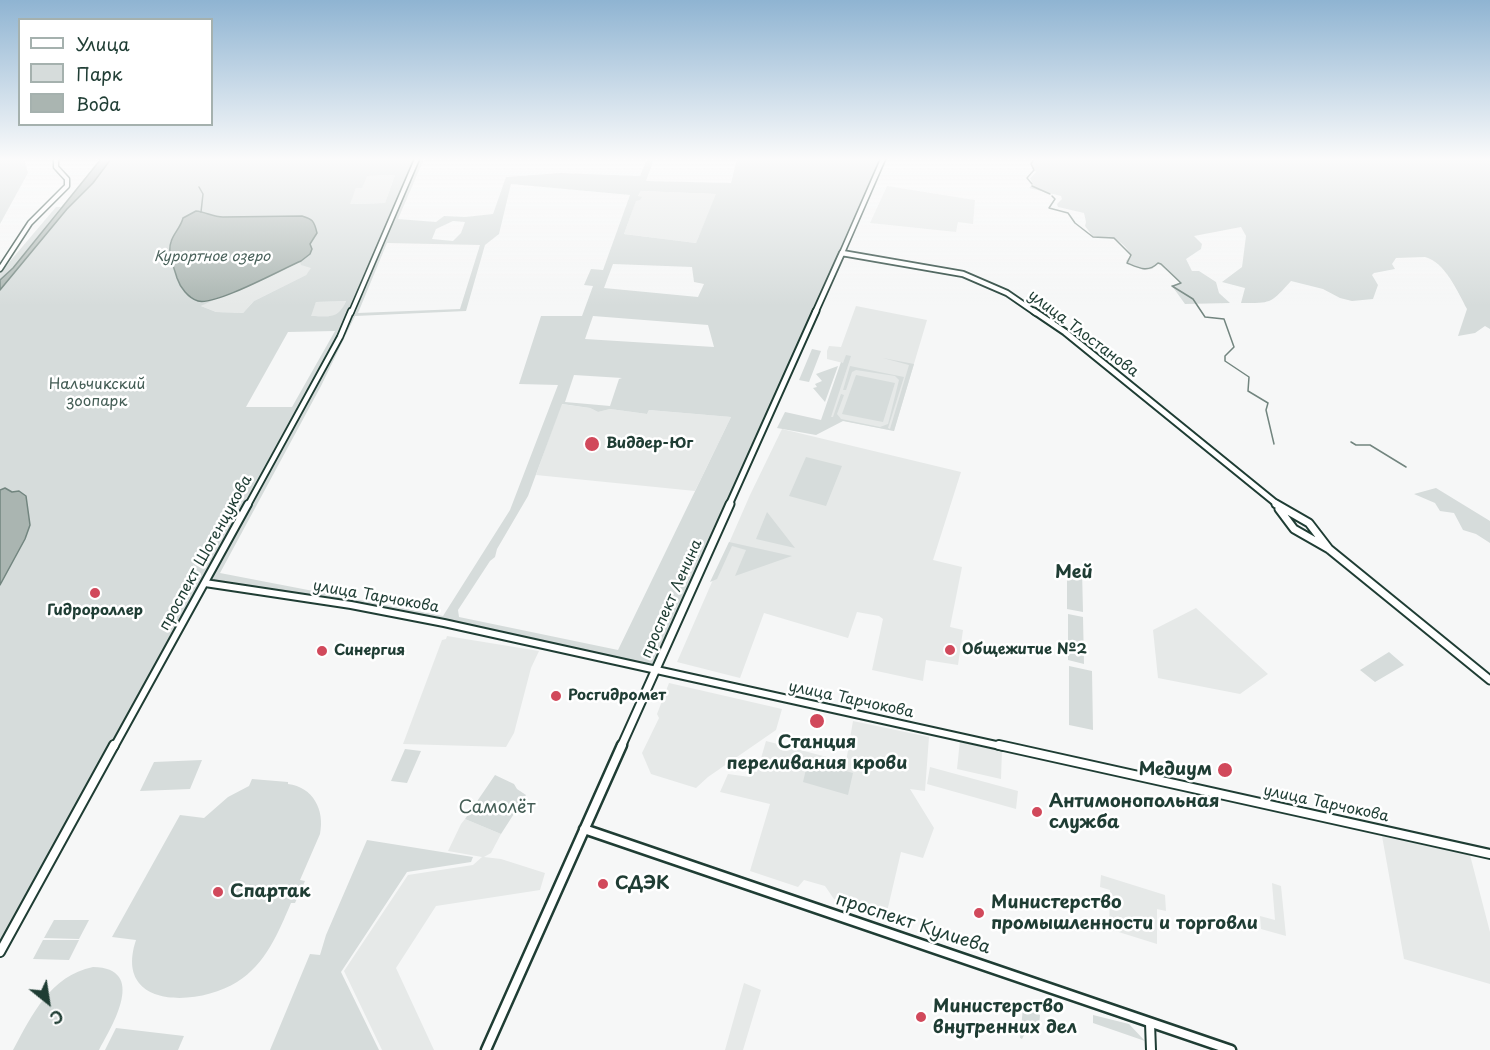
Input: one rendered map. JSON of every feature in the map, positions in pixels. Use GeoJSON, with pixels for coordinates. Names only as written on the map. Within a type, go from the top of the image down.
{"type":"FeatureCollection","features":[{"type":"Feature","properties":{"kind":"main road","name":"улица Тлостанова"},"geometry":{"type":"LineString","coordinates":[[842,253],[963,274],[1007,293],[1065,332],[1276,504]]}},
{"type":"Feature","properties":{"kind":"main road","name":"проспект Ленина"},"geometry":{"type":"LineString","coordinates":[[486,1050],[842,253]]}},
{"type":"Feature","properties":{"kind":"main road"},"geometry":{"type":"LineString","coordinates":[[1276,504],[1306,521],[1329,549]]}},
{"type":"Feature","properties":{"kind":"main road"},"geometry":{"type":"LineString","coordinates":[[1276,504],[1294,529],[1329,549],[1490,680]]}},
{"type":"Feature","properties":{"kind":"main road"},"geometry":{"type":"LineString","coordinates":[[1289,521],[1290,517],[1296,517]]}},
{"type":"Feature","properties":{"kind":"main road"},"geometry":{"type":"LineString","coordinates":[[1304,534],[1312,534],[1313,530]]}},
{"type":"Feature","properties":{"kind":"main road","name":"проспект Кулиева"},"geometry":{"type":"LineString","coordinates":[[584,829],[1231,1050]]}},
{"type":"Feature","properties":{"kind":"street"},"geometry":{"type":"LineString","coordinates":[[0,269],[30,222],[46,208]]}},
{"type":"Feature","properties":{"kind":"street","name":"проспект Шогенцукова"},"geometry":{"type":"LineString","coordinates":[[0,952],[340,337],[396,208]]}},
{"type":"Feature","properties":{"kind":"street","name":"проспект Ленина"},"geometry":{"type":"LineString","coordinates":[[842,253],[862,208]]}},
{"type":"Feature","properties":{"kind":"street","name":"улица Тарчокова"},"geometry":{"type":"LineString","coordinates":[[205,584],[381,610],[1490,854]]}},
{"type":"Feature","properties":{"kind":"street"},"geometry":{"type":"LineString","coordinates":[[1150,1023],[1150,1050]]}},
{"type":"Feature","properties":{"kind":"shaded area"},"geometry":{"type":"Polygon","coordinates":[[[633,208],[711,208],[696,243],[624,234],[633,208]]]}},
{"type":"Feature","properties":{"kind":"shaded area"},"geometry":{"type":"Polygon","coordinates":[[[877,208],[974,208],[973,224],[958,222],[956,232],[870,223],[877,208]]]}},
{"type":"Feature","properties":{"kind":"shaded area"},"geometry":{"type":"Polygon","coordinates":[[[301,261],[312,268],[306,275],[254,301],[243,313],[216,312],[201,306],[301,261]]]}},
{"type":"Feature","properties":{"kind":"shaded area"},"geometry":{"type":"Polygon","coordinates":[[[346,301],[341,313],[337,316],[310,316],[316,302],[346,301]]]}},
{"type":"Feature","properties":{"kind":"shaded area"},"geometry":{"type":"Polygon","coordinates":[[[856,306],[927,320],[894,431],[824,417],[843,363],[827,359],[827,351],[829,346],[841,347],[856,306]]]}},
{"type":"Feature","properties":{"kind":"shaded area"},"geometry":{"type":"Polygon","coordinates":[[[561,404],[590,408],[598,412],[610,409],[647,414],[649,410],[731,417],[695,491],[536,475],[561,404]]]}},
{"type":"Feature","properties":{"kind":"shaded area"},"geometry":{"type":"Polygon","coordinates":[[[782,429],[961,472],[933,560],[962,567],[950,627],[963,630],[958,665],[926,660],[923,681],[872,670],[883,619],[879,616],[857,612],[848,638],[764,613],[740,678],[677,662],[750,495],[782,429]]]}},
{"type":"Feature","properties":{"kind":"shaded area"},"geometry":{"type":"Polygon","coordinates":[[[1196,608],[1268,674],[1240,694],[1158,678],[1153,630],[1196,608]]]}},
{"type":"Feature","properties":{"kind":"shaded area"},"geometry":{"type":"Polygon","coordinates":[[[447,636],[539,651],[531,668],[514,733],[506,747],[403,744],[442,640],[447,636]]]}},
{"type":"Feature","properties":{"kind":"shaded area"},"geometry":{"type":"Polygon","coordinates":[[[669,683],[782,709],[776,730],[708,777],[696,788],[651,774],[642,753],[659,718],[657,714],[669,683]]]}},
{"type":"Feature","properties":{"kind":"shaded area"},"geometry":{"type":"Polygon","coordinates":[[[853,721],[929,737],[925,791],[910,789],[934,828],[923,858],[901,852],[886,916],[834,899],[825,886],[804,880],[798,887],[750,871],[770,804],[720,792],[728,774],[750,777],[752,772],[757,772],[766,741],[846,762],[853,721]]]}},
{"type":"Feature","properties":{"kind":"shaded area"},"geometry":{"type":"Polygon","coordinates":[[[960,740],[1002,749],[1001,779],[957,769],[960,740]]]}},
{"type":"Feature","properties":{"kind":"shaded area"},"geometry":{"type":"Polygon","coordinates":[[[930,767],[1018,791],[1016,809],[927,784],[930,767]]]}},
{"type":"Feature","properties":{"kind":"shaded area"},"geometry":{"type":"Polygon","coordinates":[[[465,819],[501,834],[491,853],[484,857],[501,859],[545,873],[540,890],[436,906],[396,968],[434,1050],[382,1050],[344,971],[408,875],[473,865],[482,857],[448,851],[465,819]]]}},
{"type":"Feature","properties":{"kind":"shaded area"},"geometry":{"type":"Polygon","coordinates":[[[1382,836],[1470,855],[1490,932],[1490,984],[1404,959],[1382,836]]]}},
{"type":"Feature","properties":{"kind":"shaded area"},"geometry":{"type":"Polygon","coordinates":[[[1101,875],[1165,895],[1166,911],[1157,909],[1157,944],[1109,929],[1110,890],[1100,887],[1101,875]]]}},
{"type":"Feature","properties":{"kind":"shaded area"},"geometry":{"type":"Polygon","coordinates":[[[1272,883],[1281,886],[1286,936],[1261,929],[1260,916],[1275,920],[1272,883]]]}},
{"type":"Feature","properties":{"kind":"shaded area"},"geometry":{"type":"Polygon","coordinates":[[[744,983],[761,990],[743,1050],[725,1050],[744,983]]]}},
{"type":"Feature","properties":{"kind":"green space"},"geometry":{"type":"Polygon","coordinates":[[[0,208],[9,208],[0,224],[0,208]]]}},
{"type":"Feature","properties":{"kind":"green space"},"geometry":{"type":"Polygon","coordinates":[[[55,208],[60,208],[13,268],[0,280],[0,273],[55,208]]]}},
{"type":"Feature","properties":{"kind":"green space","name":"Нальчикский зоопарк"},"geometry":{"type":"Polygon","coordinates":[[[403,208],[398,219],[436,222],[444,216],[465,217],[493,214],[495,208],[505,208],[499,234],[485,245],[466,311],[355,316],[321,386],[220,573],[443,616],[510,510],[558,385],[519,384],[541,316],[582,316],[593,286],[584,285],[591,269],[603,270],[625,208],[633,208],[624,234],[696,243],[710,208],[861,208],[655,670],[444,623],[205,584],[0,952],[0,290],[67,209],[403,208]],[[453,221],[436,229],[432,239],[453,241],[461,233],[465,222],[453,221]],[[387,243],[358,313],[460,309],[480,245],[387,243]],[[300,262],[201,306],[216,312],[243,313],[254,301],[306,275],[311,268],[301,265],[300,262]],[[613,264],[604,288],[698,297],[704,284],[694,282],[692,267],[613,264]],[[346,301],[316,302],[311,316],[332,316],[340,311],[346,301]],[[593,316],[585,339],[714,347],[708,325],[593,316]],[[335,331],[288,332],[246,407],[292,407],[335,331]],[[574,375],[565,402],[610,406],[619,379],[622,378],[574,375]],[[562,404],[528,496],[497,549],[495,557],[490,561],[458,610],[459,617],[618,650],[731,417],[649,410],[647,414],[610,409],[598,412],[590,408],[562,404]]]}},
{"type":"Feature","properties":{"kind":"green space"},"geometry":{"type":"Polygon","coordinates":[[[1062,208],[1490,208],[1490,329],[1485,326],[1475,333],[1458,336],[1467,309],[1445,271],[1425,257],[1396,258],[1392,264],[1395,269],[1374,273],[1372,275],[1378,285],[1373,299],[1352,301],[1340,298],[1323,289],[1291,281],[1270,301],[1241,303],[1245,288],[1222,282],[1242,267],[1246,236],[1241,227],[1194,236],[1202,244],[1201,249],[1186,259],[1192,271],[1199,271],[1216,282],[1219,293],[1230,303],[1185,304],[1172,286],[1181,282],[1158,263],[1152,269],[1143,270],[1127,263],[1131,255],[1127,249],[1115,240],[1093,237],[1085,226],[1084,213],[1062,208]]]}},
{"type":"Feature","properties":{"kind":"green space"},"geometry":{"type":"Polygon","coordinates":[[[812,349],[821,351],[809,382],[799,380],[812,349]]]}},
{"type":"Feature","properties":{"kind":"green space"},"geometry":{"type":"Polygon","coordinates":[[[846,355],[851,356],[831,417],[833,417],[841,394],[844,395],[837,414],[841,419],[880,427],[888,424],[899,380],[895,376],[856,370],[852,372],[846,390],[843,390],[850,366],[904,377],[888,428],[890,429],[909,365],[883,358],[914,364],[894,431],[843,421],[816,435],[777,428],[785,412],[821,420],[841,362],[843,363],[846,355]]]}},
{"type":"Feature","properties":{"kind":"green space"},"geometry":{"type":"Polygon","coordinates":[[[838,366],[825,402],[813,388],[817,387],[815,384],[822,381],[816,374],[838,366]]]}},
{"type":"Feature","properties":{"kind":"green space"},"geometry":{"type":"Polygon","coordinates":[[[856,375],[895,383],[883,422],[842,414],[856,375]]]}},
{"type":"Feature","properties":{"kind":"green space"},"geometry":{"type":"Polygon","coordinates":[[[806,457],[842,466],[826,506],[789,496],[806,457]]]}},
{"type":"Feature","properties":{"kind":"green space"},"geometry":{"type":"Polygon","coordinates":[[[1436,488],[1490,521],[1490,543],[1476,534],[1463,530],[1454,513],[1440,511],[1435,503],[1414,494],[1436,488]]]}},
{"type":"Feature","properties":{"kind":"green space"},"geometry":{"type":"Polygon","coordinates":[[[767,512],[795,548],[756,539],[767,512]]]}},
{"type":"Feature","properties":{"kind":"green space"},"geometry":{"type":"Polygon","coordinates":[[[729,542],[792,556],[735,576],[746,550],[732,546],[717,579],[710,582],[729,542]]]}},
{"type":"Feature","properties":{"kind":"green space"},"geometry":{"type":"Polygon","coordinates":[[[1067,567],[1082,570],[1083,612],[1067,609],[1067,567]]]}},
{"type":"Feature","properties":{"kind":"green space"},"geometry":{"type":"Polygon","coordinates":[[[1068,614],[1083,617],[1084,664],[1068,660],[1068,614]]]}},
{"type":"Feature","properties":{"kind":"green space"},"geometry":{"type":"Polygon","coordinates":[[[1389,652],[1404,665],[1375,682],[1360,670],[1389,652]]]}},
{"type":"Feature","properties":{"kind":"green space"},"geometry":{"type":"Polygon","coordinates":[[[1069,666],[1092,671],[1093,730],[1069,725],[1069,666]]]}},
{"type":"Feature","properties":{"kind":"green space"},"geometry":{"type":"Polygon","coordinates":[[[405,749],[421,751],[407,783],[391,781],[405,749]]]}},
{"type":"Feature","properties":{"kind":"green space"},"geometry":{"type":"Polygon","coordinates":[[[202,760],[190,789],[140,791],[154,762],[202,760]]]}},
{"type":"Feature","properties":{"kind":"green space"},"geometry":{"type":"Polygon","coordinates":[[[808,761],[853,773],[848,795],[803,782],[808,761]]]}},
{"type":"Feature","properties":{"kind":"green space","name":"Самолёт"},"geometry":{"type":"Polygon","coordinates":[[[495,775],[514,784],[526,795],[501,834],[465,819],[495,775]]]}},
{"type":"Feature","properties":{"kind":"green space","name":"Спартак"},"geometry":{"type":"Polygon","coordinates":[[[252,779],[288,782],[310,795],[319,808],[320,834],[300,880],[305,881],[295,903],[291,903],[276,936],[263,957],[247,975],[237,982],[201,996],[181,998],[163,996],[147,990],[136,979],[132,963],[136,940],[112,937],[180,815],[204,818],[228,797],[249,786],[252,779]]]}},
{"type":"Feature","properties":{"kind":"green space"},"geometry":{"type":"Polygon","coordinates":[[[367,840],[473,857],[471,862],[407,872],[341,972],[379,1050],[270,1050],[310,954],[320,955],[326,935],[367,840]]]}},
{"type":"Feature","properties":{"kind":"green space"},"geometry":{"type":"Polygon","coordinates":[[[54,920],[89,920],[79,939],[44,938],[54,920]]]}},
{"type":"Feature","properties":{"kind":"green space"},"geometry":{"type":"Polygon","coordinates":[[[43,940],[79,940],[69,960],[33,959],[43,940]]]}},
{"type":"Feature","properties":{"kind":"green space"},"geometry":{"type":"Polygon","coordinates":[[[93,967],[110,970],[119,977],[122,987],[122,1000],[99,1050],[13,1050],[35,1011],[54,988],[78,972],[93,967]]]}},
{"type":"Feature","properties":{"kind":"green space"},"geometry":{"type":"Polygon","coordinates":[[[1023,1008],[1040,1015],[1039,1026],[1026,1031],[1022,1039],[1020,1038],[1023,1008]]]}},
{"type":"Feature","properties":{"kind":"green space"},"geometry":{"type":"Polygon","coordinates":[[[1093,1015],[1129,1024],[1145,1041],[1093,1023],[1093,1015]]]}},
{"type":"Feature","properties":{"kind":"green space"},"geometry":{"type":"Polygon","coordinates":[[[116,1028],[184,1036],[178,1050],[105,1050],[116,1028]]]}},
{"type":"Feature","properties":{"kind":"water"},"geometry":{"type":"Polygon","coordinates":[[[61,208],[68,208],[0,290],[0,280],[13,268],[61,208]]]}},
{"type":"Feature","properties":{"kind":"water","name":"Курортное озеро"},"geometry":{"type":"Polygon","coordinates":[[[196,211],[223,217],[302,216],[312,221],[317,233],[310,244],[312,249],[310,254],[301,261],[233,293],[207,301],[198,301],[188,295],[180,285],[170,251],[172,239],[183,218],[196,211]]]}},
{"type":"Feature","properties":{"kind":"water"},"geometry":{"type":"Polygon","coordinates":[[[5,488],[12,492],[19,491],[26,496],[30,525],[0,585],[0,490],[5,488]]]}},
{"type":"Feature","properties":{"kind":"waterway"},"geometry":{"type":"LineString","coordinates":[[201,208],[201,212]]}},
{"type":"Feature","properties":{"kind":"waterway"},"geometry":{"type":"LineString","coordinates":[[1049,208],[1068,213],[1075,223],[1093,237],[1114,238],[1131,255],[1127,263],[1143,269],[1161,264],[1181,283],[1173,286]]}},
{"type":"Feature","properties":{"kind":"waterway"},"geometry":{"type":"LineString","coordinates":[[1172,286],[1193,299],[1205,317],[1224,319],[1234,347],[1225,356],[1225,361],[1249,377],[1248,391],[1268,403],[1266,410],[1274,444]]}},
{"type":"Feature","properties":{"kind":"waterway"},"geometry":{"type":"LineString","coordinates":[[1351,442],[1356,445],[1370,445],[1406,467]]}},
{"type":"Feature","properties":{"kind":"place","name":"Виддер-Юг"},"geometry":{"type":"Point","coordinates":[592,444]}},
{"type":"Feature","properties":{"kind":"place","name":"Гидророллер"},"geometry":{"type":"Point","coordinates":[95,593]}},
{"type":"Feature","properties":{"kind":"place","name":"Общежитие №2"},"geometry":{"type":"Point","coordinates":[950,650]}},
{"type":"Feature","properties":{"kind":"place","name":"Синергия"},"geometry":{"type":"Point","coordinates":[322,651]}},
{"type":"Feature","properties":{"kind":"place","name":"Росгидромет"},"geometry":{"type":"Point","coordinates":[556,696]}},
{"type":"Feature","properties":{"kind":"place","name":"Станция переливания крови"},"geometry":{"type":"Point","coordinates":[817,721]}},
{"type":"Feature","properties":{"kind":"place","name":"Медиум"},"geometry":{"type":"Point","coordinates":[1225,770]}},
{"type":"Feature","properties":{"kind":"place","name":"Антимонопольная служба"},"geometry":{"type":"Point","coordinates":[1037,812]}},
{"type":"Feature","properties":{"kind":"place","name":"СДЭК"},"geometry":{"type":"Point","coordinates":[603,884]}},
{"type":"Feature","properties":{"kind":"place","name":"Спартак"},"geometry":{"type":"Point","coordinates":[218,892]}},
{"type":"Feature","properties":{"kind":"place","name":"Министерство промышленности и торговли"},"geometry":{"type":"Point","coordinates":[979,913]}},
{"type":"Feature","properties":{"kind":"place","name":"Министерство внутренних дел"},"geometry":{"type":"Point","coordinates":[921,1017]}},
{"type":"Feature","properties":{"kind":"district","name":"Мей"},"geometry":{"type":"Point","coordinates":[1074,573]}}]}
